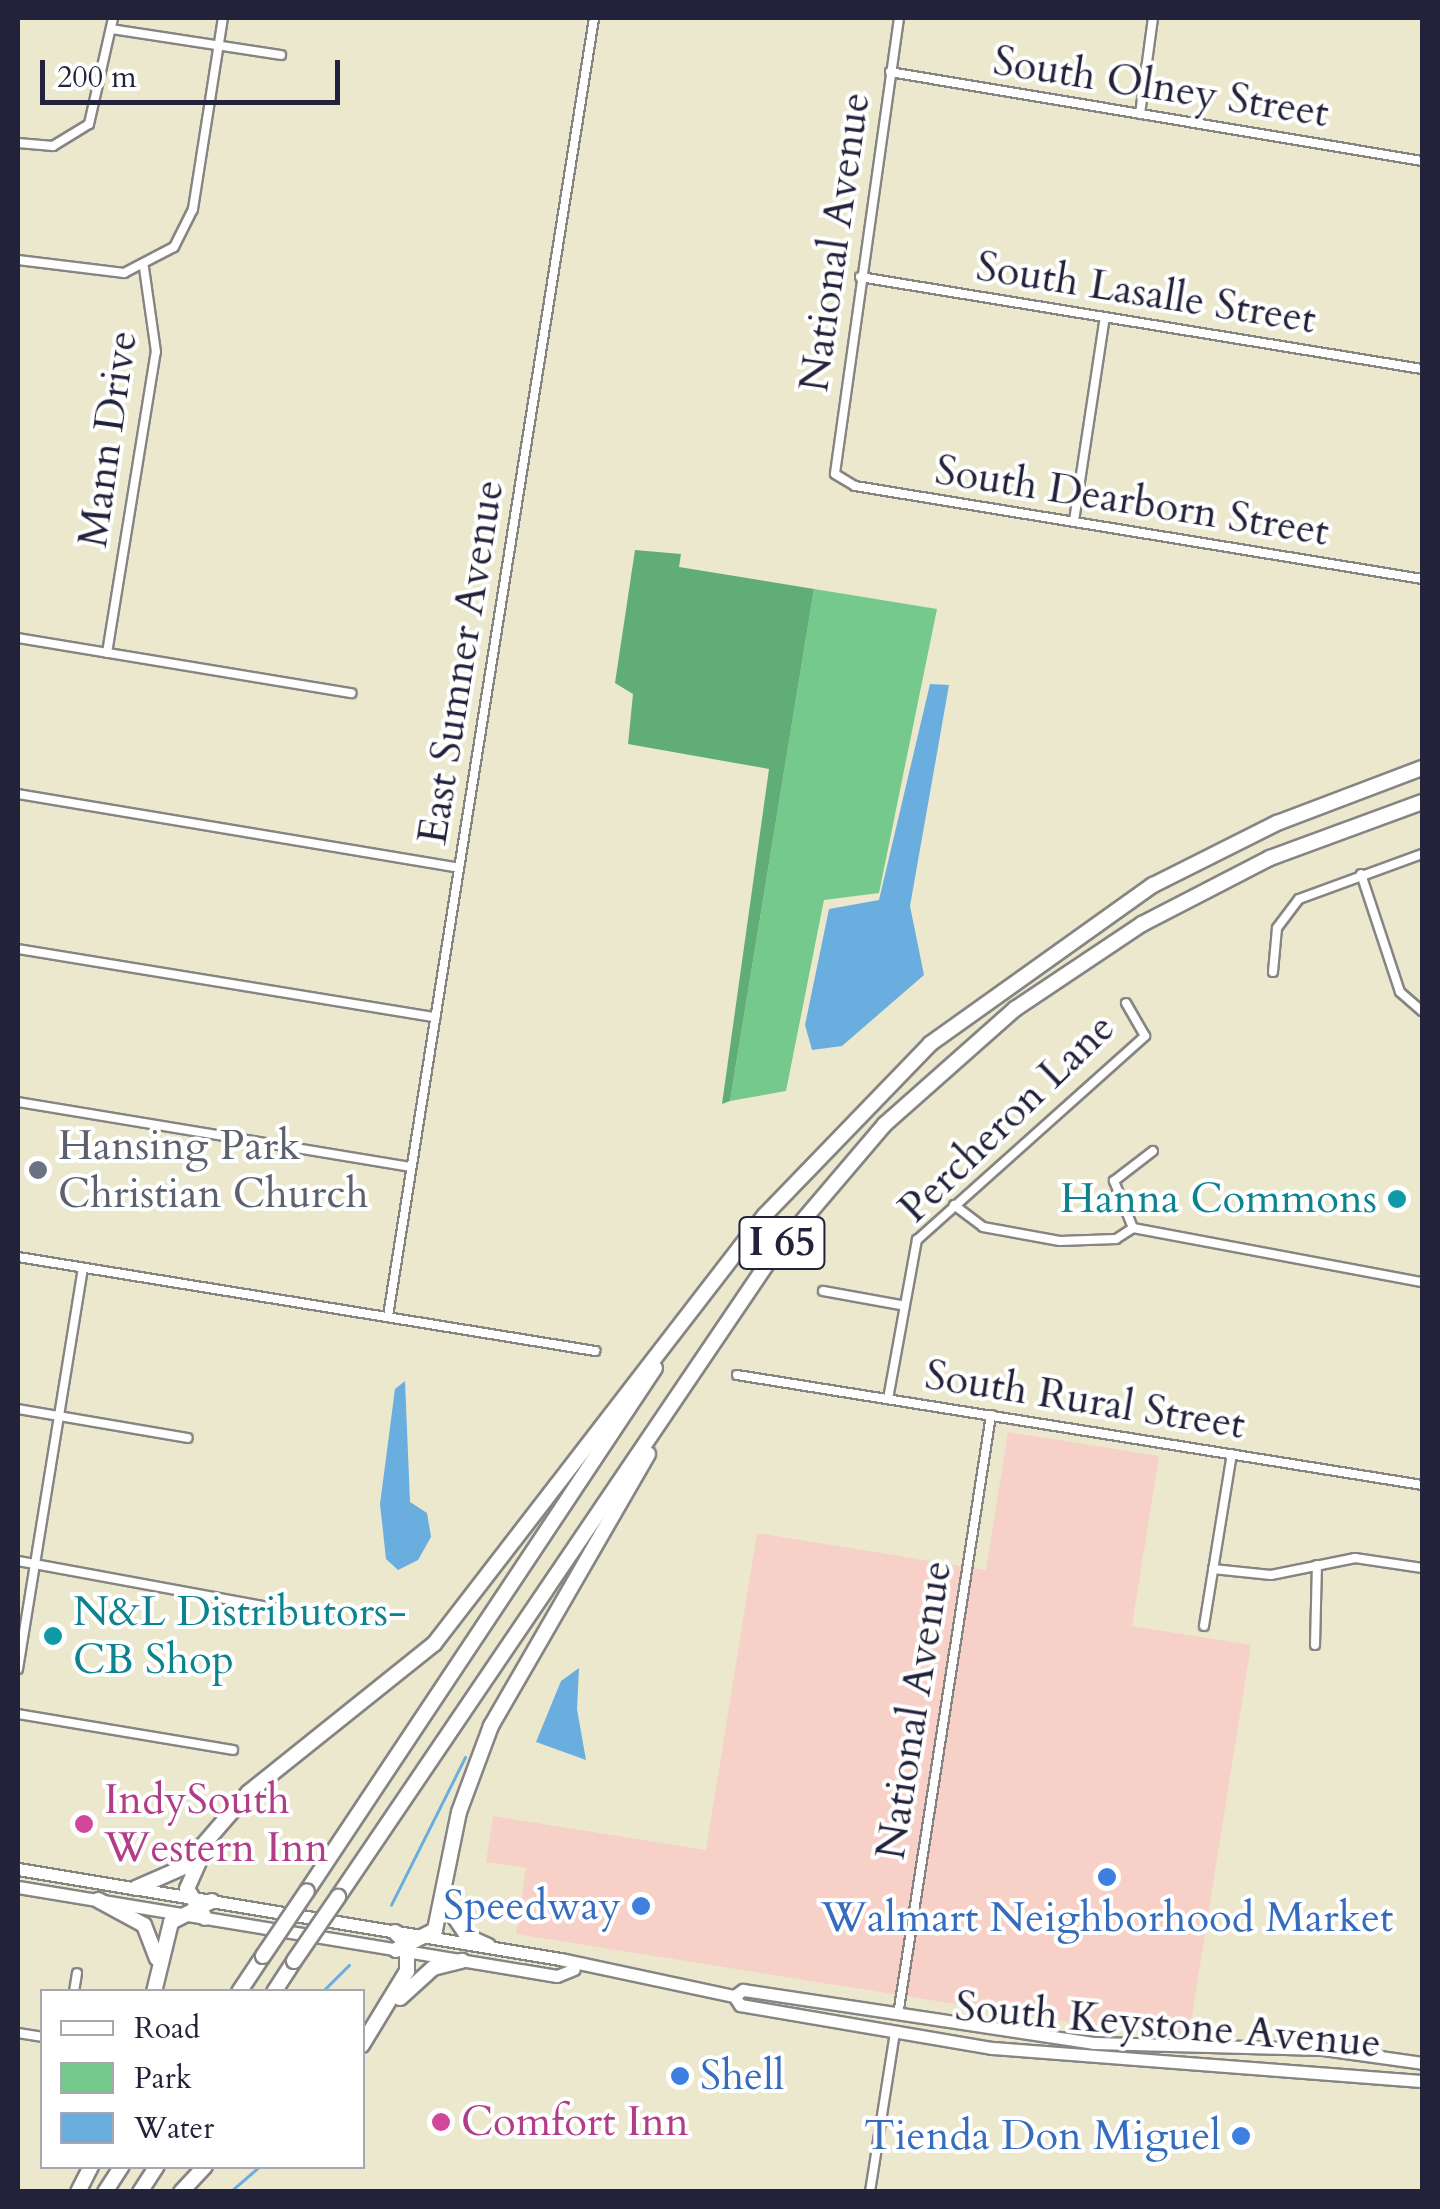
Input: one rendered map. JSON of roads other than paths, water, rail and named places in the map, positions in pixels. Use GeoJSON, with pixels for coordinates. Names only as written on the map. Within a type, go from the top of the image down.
{"type":"FeatureCollection","features":[{"type":"Feature","properties":{"kind":"highway","name":"I 65"},"geometry":{"type":"LineString","coordinates":[[241,1989],[706,1292],[853,1116],[1022,970],[1218,850],[1422,768]]}},
{"type":"Feature","properties":{"kind":"highway","name":"I 65"},"geometry":{"type":"LineString","coordinates":[[276,1989],[732,1316],[870,1140],[1042,989],[1216,883],[1422,802]]}},
{"type":"Feature","properties":{"kind":"highway"},"geometry":{"type":"LineString","coordinates":[[136,1888],[176,1874],[248,1792],[434,1644],[706,1292]]}},
{"type":"Feature","properties":{"kind":"highway"},"geometry":{"type":"LineString","coordinates":[[404,1949],[428,1937],[463,1800],[512,1680],[732,1316]]}},
{"type":"Feature","properties":{"kind":"highway"},"geometry":{"type":"LineString","coordinates":[[155,1989],[158,1970],[186,1906],[207,1840]]}},
{"type":"Feature","properties":{"kind":"highway"},"geometry":{"type":"LineString","coordinates":[[441,1896],[454,1922],[488,1946]]}},
{"type":"Feature","properties":{"kind":"highway"},"geometry":{"type":"LineString","coordinates":[[98,1900],[144,1924],[158,1970]]}},
{"type":"Feature","properties":{"kind":"highway"},"geometry":{"type":"LineString","coordinates":[[186,1906],[212,1901]]}},
{"type":"Feature","properties":{"kind":"highway"},"geometry":{"type":"LineString","coordinates":[[186,1906],[205,1918]]}},
{"type":"Feature","properties":{"kind":"highway"},"geometry":{"type":"LineString","coordinates":[[393,2006],[404,1949],[395,1932]]}},
{"type":"Feature","properties":{"kind":"highway"},"geometry":{"type":"LineString","coordinates":[[365,2041],[393,2006],[432,1968],[462,1961]]}},
{"type":"Feature","properties":{"kind":"highway"},"geometry":{"type":"LineString","coordinates":[[78,2192],[90,2169]]}},
{"type":"Feature","properties":{"kind":"highway"},"geometry":{"type":"LineString","coordinates":[[105,2192],[120,2169]]}},
{"type":"Feature","properties":{"kind":"highway"},"geometry":{"type":"LineString","coordinates":[[140,2192],[155,2169]]}},
{"type":"Feature","properties":{"kind":"highway"},"geometry":{"type":"LineString","coordinates":[[181,2192],[202,2169]]}},
{"type":"Feature","properties":{"kind":"main road"},"geometry":{"type":"LineString","coordinates":[[18,1869],[136,1888],[186,1906]]}},
{"type":"Feature","properties":{"kind":"main road"},"geometry":{"type":"LineString","coordinates":[[18,1887],[98,1900],[186,1906]]}},
{"type":"Feature","properties":{"kind":"main road","name":"South Keystone Avenue"},"geometry":{"type":"LineString","coordinates":[[212,1901],[488,1946],[574,1969],[734,1996],[743,1990],[1094,2042],[1422,2063]]}},
{"type":"Feature","properties":{"kind":"main road","name":"South Keystone Avenue"},"geometry":{"type":"LineString","coordinates":[[205,1918],[557,1976],[574,1969]]}},
{"type":"Feature","properties":{"kind":"main road","name":"South Keystone Avenue"},"geometry":{"type":"LineString","coordinates":[[734,1996],[740,2005],[1052,2056],[1422,2081]]}},
{"type":"Feature","properties":{"kind":"main road"},"geometry":{"type":"LineString","coordinates":[[1202,2046],[1202,2064]]}},
{"type":"Feature","properties":{"kind":"street"},"geometry":{"type":"LineString","coordinates":[[18,143],[53,146],[89,124],[113,18]]}},
{"type":"Feature","properties":{"kind":"street"},"geometry":{"type":"LineString","coordinates":[[18,260],[103,274],[144,268],[174,246],[190,218],[223,18]]}},
{"type":"Feature","properties":{"kind":"street","name":"East Sumner Avenue"},"geometry":{"type":"LineString","coordinates":[[388,1316],[594,18]]}},
{"type":"Feature","properties":{"kind":"street","name":"National Avenue"},"geometry":{"type":"LineString","coordinates":[[835,474],[899,18]]}},
{"type":"Feature","properties":{"kind":"street"},"geometry":{"type":"LineString","coordinates":[[1140,114],[1153,18]]}},
{"type":"Feature","properties":{"kind":"street"},"geometry":{"type":"LineString","coordinates":[[111,28],[280,55]]}},
{"type":"Feature","properties":{"kind":"street","name":"South Olney Street"},"geometry":{"type":"LineString","coordinates":[[890,72],[1422,161]]}},
{"type":"Feature","properties":{"kind":"street","name":"Mann Drive"},"geometry":{"type":"LineString","coordinates":[[107,653],[156,352],[144,268]]}},
{"type":"Feature","properties":{"kind":"street","name":"South Lasalle Street"},"geometry":{"type":"LineString","coordinates":[[860,276],[1422,369]]}},
{"type":"Feature","properties":{"kind":"street"},"geometry":{"type":"LineString","coordinates":[[1074,521],[1105,317]]}},
{"type":"Feature","properties":{"kind":"street","name":"South Dearborn Street"},"geometry":{"type":"LineString","coordinates":[[835,474],[855,486],[1422,579]]}},
{"type":"Feature","properties":{"kind":"street"},"geometry":{"type":"LineString","coordinates":[[18,638],[352,692]]}},
{"type":"Feature","properties":{"kind":"street"},"geometry":{"type":"LineString","coordinates":[[18,794],[458,868]]}},
{"type":"Feature","properties":{"kind":"street"},"geometry":{"type":"LineString","coordinates":[[1273,972],[1277,928],[1292,905],[1361,874],[1422,854]]}},
{"type":"Feature","properties":{"kind":"street"},"geometry":{"type":"LineString","coordinates":[[1361,874],[1400,992],[1422,1011]]}},
{"type":"Feature","properties":{"kind":"street"},"geometry":{"type":"LineString","coordinates":[[18,948],[435,1017]]}},
{"type":"Feature","properties":{"kind":"street","name":"Percheron Lane"},"geometry":{"type":"LineString","coordinates":[[888,1398],[901,1304],[917,1240],[1145,1036],[1126,1003]]}},
{"type":"Feature","properties":{"kind":"street"},"geometry":{"type":"LineString","coordinates":[[18,1102],[411,1167]]}},
{"type":"Feature","properties":{"kind":"street"},"geometry":{"type":"LineString","coordinates":[[1133,1228],[1114,1181],[1152,1151]]}},
{"type":"Feature","properties":{"kind":"street"},"geometry":{"type":"LineString","coordinates":[[954,1205],[982,1227],[1060,1241],[1116,1239],[1133,1228],[1422,1282]]}},
{"type":"Feature","properties":{"kind":"street"},"geometry":{"type":"LineString","coordinates":[[18,1257],[595,1351]]}},
{"type":"Feature","properties":{"kind":"street"},"geometry":{"type":"LineString","coordinates":[[18,1669],[83,1268]]}},
{"type":"Feature","properties":{"kind":"street"},"geometry":{"type":"LineString","coordinates":[[823,1291],[901,1304]]}},
{"type":"Feature","properties":{"kind":"street","name":"South Rural Street"},"geometry":{"type":"LineString","coordinates":[[738,1375],[1422,1486]]}},
{"type":"Feature","properties":{"kind":"street"},"geometry":{"type":"LineString","coordinates":[[18,1409],[188,1438]]}},
{"type":"Feature","properties":{"kind":"street","name":"National Avenue"},"geometry":{"type":"LineString","coordinates":[[898,2015],[992,1415]]}},
{"type":"Feature","properties":{"kind":"street"},"geometry":{"type":"LineString","coordinates":[[1204,1626],[1232,1454]]}},
{"type":"Feature","properties":{"kind":"street"},"geometry":{"type":"LineString","coordinates":[[1213,1569],[1264,1575],[1354,1558],[1422,1568]]}},
{"type":"Feature","properties":{"kind":"street"},"geometry":{"type":"LineString","coordinates":[[18,1562],[328,1618]]}},
{"type":"Feature","properties":{"kind":"street"},"geometry":{"type":"LineString","coordinates":[[1315,1645],[1317,1565]]}},
{"type":"Feature","properties":{"kind":"street"},"geometry":{"type":"LineString","coordinates":[[18,1714],[233,1750]]}},
{"type":"Feature","properties":{"kind":"street"},"geometry":{"type":"LineString","coordinates":[[74,1989],[77,1972]]}},
{"type":"Feature","properties":{"kind":"street"},"geometry":{"type":"LineString","coordinates":[[870,2192],[895,2032]]}},
{"type":"Feature","properties":{"kind":"water"},"geometry":{"type":"Polygon","coordinates":[[[930,684],[949,685],[910,906],[924,975],[842,1046],[812,1050],[805,1025],[829,909],[879,900],[930,684]]]}},
{"type":"Feature","properties":{"kind":"water"},"geometry":{"type":"Polygon","coordinates":[[[405,1381],[410,1502],[427,1513],[431,1537],[418,1560],[398,1570],[386,1559],[380,1504],[395,1389],[405,1381]]]}},
{"type":"Feature","properties":{"kind":"water"},"geometry":{"type":"Polygon","coordinates":[[[579,1668],[577,1709],[586,1760],[536,1742],[561,1681],[579,1668]]]}},
{"type":"Feature","properties":{"kind":"waterway"},"geometry":{"type":"LineString","coordinates":[[391,1905],[465,1757]]}},
{"type":"Feature","properties":{"kind":"waterway"},"geometry":{"type":"LineString","coordinates":[[325,1989],[349,1965]]}},
{"type":"Feature","properties":{"kind":"waterway"},"geometry":{"type":"LineString","coordinates":[[230,2192],[257,2169]]}},
{"type":"Feature","properties":{"kind":"place","name":"Hansing Park Christian Church"},"geometry":{"type":"Point","coordinates":[38,1170]}},
{"type":"Feature","properties":{"kind":"place","name":"Hanna Commons"},"geometry":{"type":"Point","coordinates":[1397,1199]}},
{"type":"Feature","properties":{"kind":"place","name":"N&L Distributors- CB Shop"},"geometry":{"type":"Point","coordinates":[53,1636]}},
{"type":"Feature","properties":{"kind":"place","name":"IndySouth Western Inn"},"geometry":{"type":"Point","coordinates":[84,1824]}},
{"type":"Feature","properties":{"kind":"place","name":"Walmart Neighborhood Market"},"geometry":{"type":"Point","coordinates":[1107,1877]}},
{"type":"Feature","properties":{"kind":"place","name":"Speedway"},"geometry":{"type":"Point","coordinates":[641,1906]}},
{"type":"Feature","properties":{"kind":"place","name":"Shell"},"geometry":{"type":"Point","coordinates":[680,2076]}},
{"type":"Feature","properties":{"kind":"place","name":"Comfort Inn"},"geometry":{"type":"Point","coordinates":[441,2122]}},
{"type":"Feature","properties":{"kind":"place","name":"Tienda Don Miguel"},"geometry":{"type":"Point","coordinates":[1241,2136]}}]}
